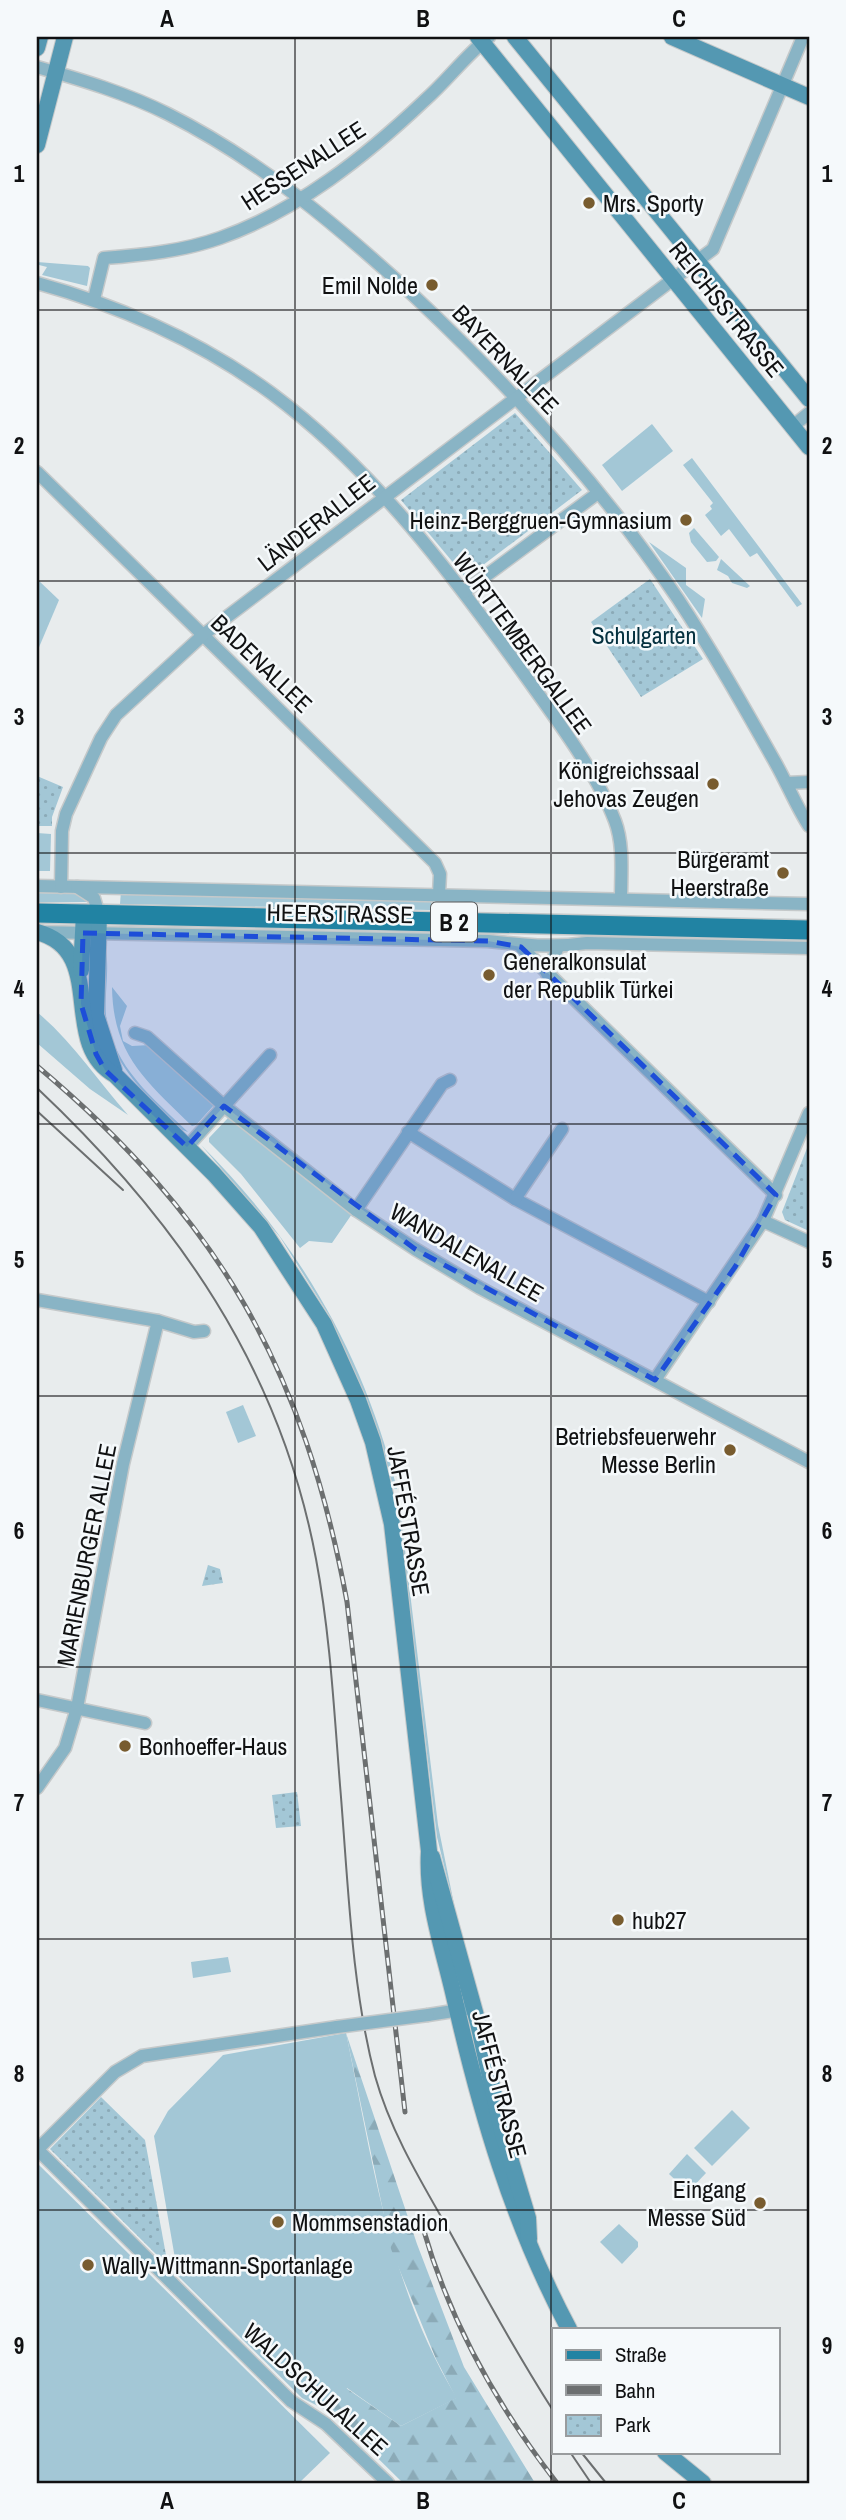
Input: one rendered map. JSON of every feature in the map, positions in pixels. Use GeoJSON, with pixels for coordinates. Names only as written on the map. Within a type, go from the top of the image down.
{"type":"FeatureCollection","features":[{"type":"Feature","properties":{"kind":"main road"},"geometry":{"type":"LineString","coordinates":[[37,48],[40,37]]}},
{"type":"Feature","properties":{"kind":"main road"},"geometry":{"type":"LineString","coordinates":[[37,145],[65,37]]}},
{"type":"Feature","properties":{"kind":"main road","name":"REICHSSTRASSE"},"geometry":{"type":"LineString","coordinates":[[514,37],[809,399]]}},
{"type":"Feature","properties":{"kind":"main road"},"geometry":{"type":"LineString","coordinates":[[672,37],[809,97]]}},
{"type":"Feature","properties":{"kind":"main road","name":"REICHSSTRASSE"},"geometry":{"type":"LineString","coordinates":[[483,39],[809,447]]}},
{"type":"Feature","properties":{"kind":"main road","name":"HEERSTRASSE"},"geometry":{"type":"LineString","coordinates":[[37,925],[91,923],[809,930]]}},
{"type":"Feature","properties":{"kind":"main road","name":"JAFFÉSTRASSE"},"geometry":{"type":"LineString","coordinates":[[80,987],[91,923]]}},
{"type":"Feature","properties":{"kind":"main road","name":"JAFFÉSTRASSE"},"geometry":{"type":"LineString","coordinates":[[91,923],[96,1016],[115,1075]]}},
{"type":"Feature","properties":{"kind":"main road","name":"JAFFÉSTRASSE"},"geometry":{"type":"LineString","coordinates":[[37,925],[68,949],[75,961],[88,1035],[105,1070],[115,1075],[254,1219],[302,1287],[336,1348],[366,1423],[387,1497],[395,1549],[429,1851],[430,1894],[456,2010],[499,2169],[519,2226],[529,2241],[569,2328]]}},
{"type":"Feature","properties":{"kind":"main road","name":"JAFFÉSTRASSE"},"geometry":{"type":"LineString","coordinates":[[429,1851],[440,1878],[474,2007],[502,2131],[528,2218],[529,2241]]}},
{"type":"Feature","properties":{"kind":"main road"},"geometry":{"type":"LineString","coordinates":[[667,2454],[701,2482]]}},
{"type":"Feature","properties":{"kind":"street","name":"LÄNDERALLEE"},"geometry":{"type":"LineString","coordinates":[[61,887],[62,831],[66,814],[101,738],[116,715],[203,635],[713,249],[803,37]]}},
{"type":"Feature","properties":{"kind":"street","name":"HESSENALLEE"},"geometry":{"type":"LineString","coordinates":[[94,299],[104,258],[155,254],[220,238],[265,220],[301,197],[372,148],[426,100],[483,39]]}},
{"type":"Feature","properties":{"kind":"street","name":"BAYERNALLEE"},"geometry":{"type":"LineString","coordinates":[[37,67],[93,83],[166,113],[237,154],[301,197],[425,307],[516,397],[598,493],[677,598],[787,783],[809,826]]}},
{"type":"Feature","properties":{"kind":"street","name":"WÜRTTEMBERGALLEE"},"geometry":{"type":"LineString","coordinates":[[37,284],[94,299],[184,340],[243,374],[318,433],[383,497],[464,592],[548,708],[605,799],[620,844],[621,900]]}},
{"type":"Feature","properties":{"kind":"street"},"geometry":{"type":"LineString","coordinates":[[793,426],[809,413]]}},
{"type":"Feature","properties":{"kind":"street","name":"BADENALLEE"},"geometry":{"type":"LineString","coordinates":[[37,471],[435,863],[440,874],[439,894]]}},
{"type":"Feature","properties":{"kind":"street"},"geometry":{"type":"LineString","coordinates":[[464,592],[598,493]]}},
{"type":"Feature","properties":{"kind":"street"},"geometry":{"type":"LineString","coordinates":[[787,783],[809,782]]}},
{"type":"Feature","properties":{"kind":"street","name":"HEERSTRASSE"},"geometry":{"type":"LineString","coordinates":[[37,886],[809,904]]}},
{"type":"Feature","properties":{"kind":"street"},"geometry":{"type":"LineString","coordinates":[[78,887],[94,898],[91,923]]}},
{"type":"Feature","properties":{"kind":"street","name":"HEERSTRASSE"},"geometry":{"type":"LineString","coordinates":[[91,923],[488,941],[521,947],[558,947],[587,943],[809,948]]}},
{"type":"Feature","properties":{"kind":"street"},"geometry":{"type":"LineString","coordinates":[[521,947],[776,1195]]}},
{"type":"Feature","properties":{"kind":"street"},"geometry":{"type":"LineString","coordinates":[[547,974],[558,947]]}},
{"type":"Feature","properties":{"kind":"street","name":"WANDALENALLEE"},"geometry":{"type":"LineString","coordinates":[[135,1033],[147,1037],[224,1106],[356,1210],[480,1288],[809,1461]]}},
{"type":"Feature","properties":{"kind":"street"},"geometry":{"type":"LineString","coordinates":[[187,1147],[270,1055]]}},
{"type":"Feature","properties":{"kind":"street"},"geometry":{"type":"LineString","coordinates":[[356,1210],[442,1084],[450,1080]]}},
{"type":"Feature","properties":{"kind":"street"},"geometry":{"type":"LineString","coordinates":[[655,1380],[763,1221],[809,1113]]}},
{"type":"Feature","properties":{"kind":"street"},"geometry":{"type":"LineString","coordinates":[[515,1199],[562,1129]]}},
{"type":"Feature","properties":{"kind":"street"},"geometry":{"type":"LineString","coordinates":[[408,1132],[515,1199],[709,1302]]}},
{"type":"Feature","properties":{"kind":"street"},"geometry":{"type":"LineString","coordinates":[[763,1221],[809,1242]]}},
{"type":"Feature","properties":{"kind":"street"},"geometry":{"type":"LineString","coordinates":[[37,1300],[158,1321],[194,1332],[204,1331]]}},
{"type":"Feature","properties":{"kind":"street","name":"MARIENBURGER ALLEE"},"geometry":{"type":"LineString","coordinates":[[37,1788],[65,1748],[77,1708],[123,1464],[158,1321]]}},
{"type":"Feature","properties":{"kind":"street"},"geometry":{"type":"LineString","coordinates":[[37,1700],[145,1723]]}},
{"type":"Feature","properties":{"kind":"street"},"geometry":{"type":"LineString","coordinates":[[37,2149],[115,2072],[142,2056],[474,2007]]}},
{"type":"Feature","properties":{"kind":"street","name":"WALDSCHULALLEE"},"geometry":{"type":"LineString","coordinates":[[37,2149],[291,2401],[326,2424],[388,2483]]}},
{"type":"Feature","properties":{"kind":"highlighted area"},"geometry":{"type":"Polygon","coordinates":[[[83,933],[488,941],[521,947],[776,1195],[735,1267],[655,1380],[415,1249],[224,1106],[187,1147],[105,1070],[96,1054],[81,1004],[83,933]]]}},
{"type":"Feature","properties":{"kind":"green space"},"geometry":{"type":"Polygon","coordinates":[[[37,262],[88,266],[87,286],[42,275],[47,267],[39,265],[37,272],[37,262]]]}},
{"type":"Feature","properties":{"kind":"green space"},"geometry":{"type":"Polygon","coordinates":[[[515,413],[582,490],[466,578],[401,500],[515,413]]]}},
{"type":"Feature","properties":{"kind":"green space"},"geometry":{"type":"Polygon","coordinates":[[[652,424],[673,451],[622,491],[602,465],[652,424]]]}},
{"type":"Feature","properties":{"kind":"green space"},"geometry":{"type":"Polygon","coordinates":[[[692,458],[802,604],[797,607],[757,553],[750,557],[729,529],[721,536],[705,515],[712,509],[710,506],[713,503],[683,465],[692,458]]]}},
{"type":"Feature","properties":{"kind":"green space"},"geometry":{"type":"Polygon","coordinates":[[[694,528],[719,557],[716,561],[707,562],[691,542],[689,533],[694,528]]]}},
{"type":"Feature","properties":{"kind":"green space"},"geometry":{"type":"Polygon","coordinates":[[[649,542],[686,568],[686,585],[705,599],[702,618],[649,542]]]}},
{"type":"Feature","properties":{"kind":"green space"},"geometry":{"type":"Polygon","coordinates":[[[721,559],[750,586],[747,588],[732,583],[728,576],[717,570],[721,559]]]}},
{"type":"Feature","properties":{"kind":"green space"},"geometry":{"type":"Polygon","coordinates":[[[37,579],[59,600],[37,652],[37,579]]]}},
{"type":"Feature","properties":{"kind":"green space","name":"Schulgarten"},"geometry":{"type":"Polygon","coordinates":[[[650,579],[703,659],[641,697],[591,622],[650,579]]]}},
{"type":"Feature","properties":{"kind":"green space"},"geometry":{"type":"Polygon","coordinates":[[[37,776],[63,787],[52,817],[52,826],[37,826],[37,776]]]}},
{"type":"Feature","properties":{"kind":"green space"},"geometry":{"type":"Polygon","coordinates":[[[37,833],[51,834],[50,871],[37,871],[37,833]]]}},
{"type":"Feature","properties":{"kind":"green space"},"geometry":{"type":"Polygon","coordinates":[[[121,891],[432,899],[430,910],[120,904],[121,891]]]}},
{"type":"Feature","properties":{"kind":"green space"},"geometry":{"type":"Polygon","coordinates":[[[37,893],[76,894],[87,902],[37,902],[37,893]]]}},
{"type":"Feature","properties":{"kind":"green space"},"geometry":{"type":"Polygon","coordinates":[[[119,926],[501,935],[524,939],[119,929],[119,926]]]}},
{"type":"Feature","properties":{"kind":"green space"},"geometry":{"type":"Polygon","coordinates":[[[104,947],[107,959],[106,1015],[117,1050],[136,1080],[188,1132],[180,1129],[144,1092],[123,1066],[115,1051],[108,1035],[103,1010],[104,947]]]}},
{"type":"Feature","properties":{"kind":"green space"},"geometry":{"type":"Polygon","coordinates":[[[112,987],[127,1006],[120,1026],[123,1041],[132,1046],[150,1045],[214,1105],[196,1125],[192,1126],[175,1110],[135,1065],[126,1049],[118,1031],[112,987]]]}},
{"type":"Feature","properties":{"kind":"green space"},"geometry":{"type":"Polygon","coordinates":[[[37,1012],[73,1049],[128,1115],[90,1089],[37,1043],[37,1012]]]}},
{"type":"Feature","properties":{"kind":"green space"},"geometry":{"type":"Polygon","coordinates":[[[228,1118],[233,1119],[352,1214],[332,1243],[309,1241],[300,1248],[241,1174],[209,1142],[209,1138],[228,1118]]]}},
{"type":"Feature","properties":{"kind":"green space"},"geometry":{"type":"Polygon","coordinates":[[[809,1143],[809,1231],[785,1220],[782,1212],[809,1143]]]}},
{"type":"Feature","properties":{"kind":"green space"},"geometry":{"type":"Polygon","coordinates":[[[201,1145],[236,1182],[280,1237],[201,1145]]]}},
{"type":"Feature","properties":{"kind":"green space"},"geometry":{"type":"Polygon","coordinates":[[[280,1237],[323,1303],[346,1347],[366,1392],[397,1489],[394,1489],[367,1399],[330,1317],[280,1237]]]}},
{"type":"Feature","properties":{"kind":"green space"},"geometry":{"type":"Polygon","coordinates":[[[243,1405],[256,1436],[238,1443],[226,1412],[243,1405]]]}},
{"type":"Feature","properties":{"kind":"green space"},"geometry":{"type":"Polygon","coordinates":[[[399,1501],[438,1825],[456,1914],[437,1837],[399,1501]]]}},
{"type":"Feature","properties":{"kind":"green space"},"geometry":{"type":"Polygon","coordinates":[[[208,1565],[220,1569],[223,1583],[202,1586],[208,1565]]]}},
{"type":"Feature","properties":{"kind":"green space"},"geometry":{"type":"Polygon","coordinates":[[[297,1792],[301,1826],[276,1828],[272,1795],[297,1792]]]}},
{"type":"Feature","properties":{"kind":"green space"},"geometry":{"type":"Polygon","coordinates":[[[228,1957],[231,1972],[193,1978],[191,1962],[228,1957]]]}},
{"type":"Feature","properties":{"kind":"green space","name":"Mommsenstadion"},"geometry":{"type":"Polygon","coordinates":[[[346,2033],[375,2174],[399,2267],[434,2356],[457,2398],[401,2426],[347,2388],[332,2413],[302,2398],[178,2276],[154,2136],[168,2111],[223,2055],[346,2033]]]}},
{"type":"Feature","properties":{"kind":"green space"},"geometry":{"type":"Polygon","coordinates":[[[346,2033],[417,2244],[464,2367],[535,2483],[403,2483],[332,2413],[346,2388],[401,2426],[456,2398],[436,2359],[391,2249],[346,2033]]]}},
{"type":"Feature","properties":{"kind":"green space"},"geometry":{"type":"Polygon","coordinates":[[[101,2097],[145,2140],[168,2266],[50,2149],[101,2097]]]}},
{"type":"Feature","properties":{"kind":"green space"},"geometry":{"type":"Polygon","coordinates":[[[732,2110],[750,2128],[712,2166],[694,2148],[732,2110]]]}},
{"type":"Feature","properties":{"kind":"green space"},"geometry":{"type":"Polygon","coordinates":[[[687,2154],[706,2173],[688,2192],[669,2174],[687,2154]]]}},
{"type":"Feature","properties":{"kind":"green space","name":"Wally-Wittmann-Sportanlage"},"geometry":{"type":"Polygon","coordinates":[[[37,2163],[330,2453],[299,2483],[37,2483],[37,2163]]]}},
{"type":"Feature","properties":{"kind":"green space"},"geometry":{"type":"Polygon","coordinates":[[[619,2224],[638,2242],[638,2247],[622,2264],[600,2242],[619,2224]]]}},
{"type":"Feature","properties":{"kind":"tram line"},"geometry":{"type":"LineString","coordinates":[[37,1088],[88,1138],[135,1190],[177,1244],[216,1301],[249,1360],[277,1423],[299,1489],[321,1587],[331,1671],[355,1969],[375,2076],[398,2138],[418,2177],[552,2409]]}},
{"type":"Feature","properties":{"kind":"tram line"},"geometry":{"type":"LineString","coordinates":[[37,1111],[123,1190]]}},
{"type":"Feature","properties":{"kind":"tram line"},"geometry":{"type":"LineString","coordinates":[[571,2454],[591,2483]]}},
{"type":"Feature","properties":{"kind":"tram line"},"geometry":{"type":"LineString","coordinates":[[583,2454],[606,2483]]}},
{"type":"Feature","properties":{"kind":"railway"},"geometry":{"type":"LineString","coordinates":[[37,1066],[101,1123],[156,1182],[204,1241],[244,1304],[278,1370],[306,1441],[329,1518],[347,1602],[405,2112]]}},
{"type":"Feature","properties":{"kind":"railway"},"geometry":{"type":"LineString","coordinates":[[423,2228],[461,2330],[495,2393],[557,2483]]}},
{"type":"Feature","properties":{"kind":"place","name":"Mrs. Sporty"},"geometry":{"type":"Point","coordinates":[589,203]}},
{"type":"Feature","properties":{"kind":"place","name":"Emil Nolde"},"geometry":{"type":"Point","coordinates":[432,285]}},
{"type":"Feature","properties":{"kind":"place","name":"Heinz-Berggruen-Gymnasium"},"geometry":{"type":"Point","coordinates":[686,520]}},
{"type":"Feature","properties":{"kind":"place","name":"Königreichssaal Jehovas Zeugen"},"geometry":{"type":"Point","coordinates":[713,784]}},
{"type":"Feature","properties":{"kind":"place","name":"Bürgeramt Heerstraße"},"geometry":{"type":"Point","coordinates":[783,873]}},
{"type":"Feature","properties":{"kind":"place","name":"Generalkonsulat der Republik Türkei"},"geometry":{"type":"Point","coordinates":[489,975]}},
{"type":"Feature","properties":{"kind":"place","name":"Betriebsfeuerwehr Messe Berlin"},"geometry":{"type":"Point","coordinates":[730,1450]}},
{"type":"Feature","properties":{"kind":"place","name":"Bonhoeffer-Haus"},"geometry":{"type":"Point","coordinates":[125,1746]}},
{"type":"Feature","properties":{"kind":"place","name":"hub27"},"geometry":{"type":"Point","coordinates":[618,1920]}},
{"type":"Feature","properties":{"kind":"place","name":"Eingang Messe Süd"},"geometry":{"type":"Point","coordinates":[760,2203]}},
{"type":"Feature","properties":{"kind":"place","name":"Mommsenstadion"},"geometry":{"type":"Point","coordinates":[278,2222]}},
{"type":"Feature","properties":{"kind":"place","name":"Wally-Wittmann-Sportanlage"},"geometry":{"type":"Point","coordinates":[88,2265]}}]}
